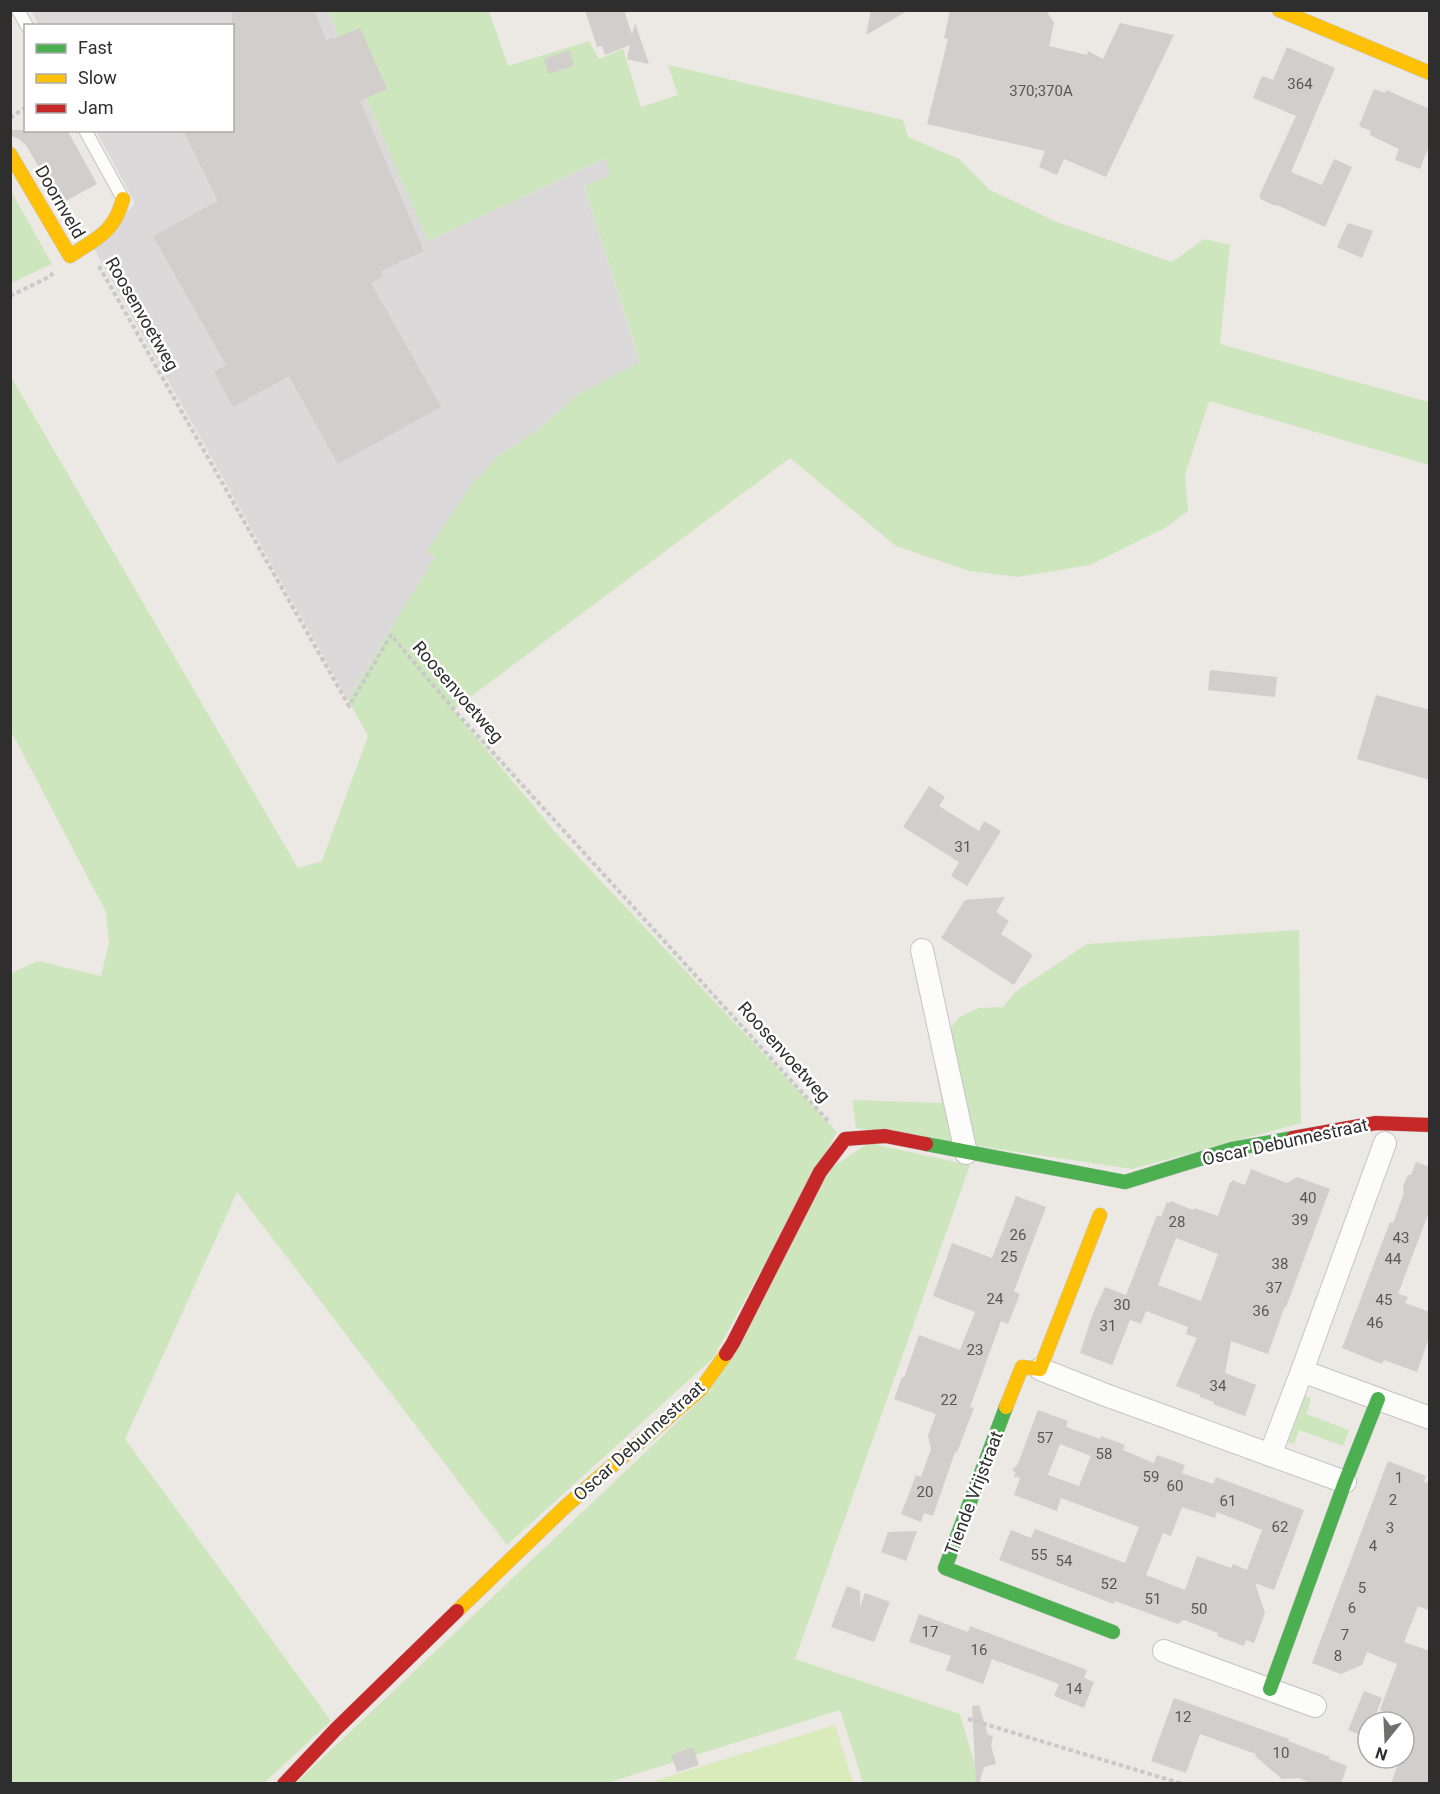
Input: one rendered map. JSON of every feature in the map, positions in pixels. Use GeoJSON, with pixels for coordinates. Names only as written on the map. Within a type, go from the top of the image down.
{"type":"FeatureCollection","features":[{"type":"Feature","properties":{"kind":"street"},"geometry":{"type":"LineString","coordinates":[[1279,10],[1430,73]]}},
{"type":"Feature","properties":{"kind":"street","name":"Doornveld"},"geometry":{"type":"LineString","coordinates":[[10,154],[70,256],[96,239],[115,222],[123,199]]}},
{"type":"Feature","properties":{"kind":"street"},"geometry":{"type":"LineString","coordinates":[[922,950],[966,1153]]}},
{"type":"Feature","properties":{"kind":"street","name":"Oscar Debunnestraat"},"geometry":{"type":"LineString","coordinates":[[284,1784],[336,1729],[566,1506],[701,1389],[733,1343],[820,1172],[845,1139],[885,1136],[1125,1182],[1232,1149],[1376,1123],[1430,1125]]}},
{"type":"Feature","properties":{"kind":"street"},"geometry":{"type":"LineString","coordinates":[[1270,1455],[1385,1143]]}},
{"type":"Feature","properties":{"kind":"street"},"geometry":{"type":"LineString","coordinates":[[1100,1215],[1040,1369],[1103,1395],[1345,1482]]}},
{"type":"Feature","properties":{"kind":"street","name":"Tiende Vrijstraat"},"geometry":{"type":"LineString","coordinates":[[1040,1369],[1022,1367],[945,1568],[1113,1632]]}},
{"type":"Feature","properties":{"kind":"street"},"geometry":{"type":"LineString","coordinates":[[1302,1371],[1430,1418]]}},
{"type":"Feature","properties":{"kind":"street"},"geometry":{"type":"LineString","coordinates":[[1270,1689],[1345,1482],[1378,1399]]}},
{"type":"Feature","properties":{"kind":"street"},"geometry":{"type":"LineString","coordinates":[[1164,1651],[1315,1706]]}},
{"type":"Feature","properties":{"kind":"lane"},"geometry":{"type":"LineString","coordinates":[[18,10],[26,24]]}},
{"type":"Feature","properties":{"kind":"lane","name":"Doornveld"},"geometry":{"type":"LineString","coordinates":[[86,132],[123,199]]}},
{"type":"Feature","properties":{"kind":"path"},"geometry":{"type":"LineString","coordinates":[[10,118],[24,108]]}},
{"type":"Feature","properties":{"kind":"path","name":"Roosenvoetweg"},"geometry":{"type":"LineString","coordinates":[[87,244],[349,706],[391,635],[463,720],[845,1139]]}},
{"type":"Feature","properties":{"kind":"path"},"geometry":{"type":"LineString","coordinates":[[10,296],[49,277],[70,256]]}},
{"type":"Feature","properties":{"kind":"path"},"geometry":{"type":"LineString","coordinates":[[968,1719],[1183,1784]]}},
{"type":"Feature","properties":{"kind":"shaded area"},"geometry":{"type":"Polygon","coordinates":[[[31,11],[328,11],[428,241],[606,158],[611,176],[584,186],[640,363],[577,395],[535,432],[498,456],[427,552],[435,556],[348,700],[94,249],[135,203],[97,132],[234,132],[234,24],[38,24],[31,11]]]}},
{"type":"Feature","properties":{"kind":"green space"},"geometry":{"type":"Polygon","coordinates":[[[328,11],[489,11],[508,66],[589,41],[599,59],[623,49],[641,107],[678,95],[668,65],[903,120],[908,137],[959,159],[990,190],[1057,222],[1172,262],[1204,239],[1230,245],[1220,344],[1429,402],[1429,465],[1209,401],[1185,475],[1188,511],[1165,528],[1090,565],[1018,577],[969,571],[896,546],[790,458],[453,710],[556,833],[837,1132],[713,1358],[507,1545],[237,1192],[125,1439],[331,1721],[264,1783],[11,1783],[11,973],[38,961],[101,976],[109,943],[106,912],[11,731],[10,375],[298,868],[322,861],[368,736],[348,700],[435,556],[426,552],[473,483],[498,456],[535,432],[577,395],[640,362],[584,185],[610,176],[606,158],[428,241],[328,11]]]}},
{"type":"Feature","properties":{"kind":"green space"},"geometry":{"type":"Polygon","coordinates":[[[10,189],[52,264],[11,283],[10,283],[10,189]]]}},
{"type":"Feature","properties":{"kind":"green space"},"geometry":{"type":"Polygon","coordinates":[[[1299,930],[1301,1123],[1132,1169],[856,1128],[852,1100],[942,1103],[935,1067],[942,1062],[945,1036],[959,1017],[979,1008],[1003,1007],[1015,992],[1087,944],[1299,930]]]}},
{"type":"Feature","properties":{"kind":"green space"},"geometry":{"type":"Polygon","coordinates":[[[869,1143],[970,1165],[795,1659],[960,1714],[980,1783],[863,1783],[840,1710],[607,1783],[295,1784],[710,1391],[829,1169],[869,1143]]]}},
{"type":"Feature","properties":{"kind":"green space"},"geometry":{"type":"Polygon","coordinates":[[[1305,1396],[1311,1399],[1306,1414],[1349,1430],[1343,1446],[1299,1430],[1294,1444],[1288,1442],[1305,1396]]]}},
{"type":"Feature","properties":{"kind":"green space"},"geometry":{"type":"Polygon","coordinates":[[[835,1725],[853,1783],[648,1783],[835,1725]]]}},
{"type":"Feature","properties":{"kind":"building"},"geometry":{"type":"Polygon","coordinates":[[[232,10],[314,10],[326,40],[360,28],[387,89],[360,101],[424,251],[381,271],[383,277],[371,283],[441,407],[338,464],[289,376],[233,407],[214,372],[226,365],[153,236],[218,201],[184,132],[234,132],[234,24],[232,24],[232,10]]]}},
{"type":"Feature","properties":{"kind":"building"},"geometry":{"type":"Polygon","coordinates":[[[585,10],[624,10],[632,35],[635,23],[649,64],[627,59],[630,45],[605,55],[602,46],[597,47],[585,10]]]}},
{"type":"Feature","properties":{"kind":"building"},"geometry":{"type":"Polygon","coordinates":[[[871,10],[909,10],[866,35],[871,10]]]}},
{"type":"Feature","properties":{"kind":"building"},"geometry":{"type":"Polygon","coordinates":[[[950,10],[1046,10],[1054,23],[1049,46],[1087,55],[1088,51],[1103,59],[1120,23],[1174,35],[1106,177],[1064,159],[1057,175],[1039,167],[1045,151],[927,124],[948,39],[944,38],[950,10]]]}},
{"type":"Feature","properties":{"kind":"building"},"geometry":{"type":"Polygon","coordinates":[[[1287,47],[1335,68],[1291,172],[1322,185],[1334,159],[1352,167],[1325,227],[1260,199],[1259,196],[1296,116],[1253,98],[1262,76],[1273,80],[1287,47]]]}},
{"type":"Feature","properties":{"kind":"building"},"geometry":{"type":"Polygon","coordinates":[[[569,50],[574,66],[548,74],[544,59],[569,50]]]}},
{"type":"Feature","properties":{"kind":"building"},"geometry":{"type":"Polygon","coordinates":[[[1374,89],[1385,93],[1386,90],[1430,109],[1430,143],[1420,169],[1395,160],[1399,149],[1370,135],[1371,131],[1359,126],[1374,89]]]}},
{"type":"Feature","properties":{"kind":"building"},"geometry":{"type":"Polygon","coordinates":[[[10,130],[68,132],[97,184],[60,204],[26,145],[12,136],[10,130]]]}},
{"type":"Feature","properties":{"kind":"building"},"geometry":{"type":"Polygon","coordinates":[[[1348,223],[1373,231],[1362,258],[1337,247],[1348,223]]]}},
{"type":"Feature","properties":{"kind":"building"},"geometry":{"type":"Polygon","coordinates":[[[1210,670],[1277,677],[1275,697],[1208,690],[1210,670]]]}},
{"type":"Feature","properties":{"kind":"building"},"geometry":{"type":"Polygon","coordinates":[[[1376,695],[1430,710],[1430,780],[1357,759],[1376,695]]]}},
{"type":"Feature","properties":{"kind":"building"},"geometry":{"type":"Polygon","coordinates":[[[929,786],[945,797],[939,806],[979,831],[984,821],[1001,831],[967,886],[951,876],[959,862],[903,827],[929,786]]]}},
{"type":"Feature","properties":{"kind":"building"},"geometry":{"type":"Polygon","coordinates":[[[1005,897],[996,912],[1009,921],[1001,934],[1033,955],[1014,985],[941,938],[965,900],[1005,897]]]}},
{"type":"Feature","properties":{"kind":"building"},"geometry":{"type":"Polygon","coordinates":[[[1416,1162],[1430,1167],[1430,1209],[1398,1294],[1408,1297],[1405,1303],[1430,1312],[1430,1335],[1417,1372],[1384,1360],[1382,1364],[1342,1348],[1390,1222],[1393,1223],[1404,1193],[1403,1186],[1416,1162]]]}},
{"type":"Feature","properties":{"kind":"building"},"geometry":{"type":"Polygon","coordinates":[[[1251,1169],[1287,1183],[1297,1177],[1330,1189],[1268,1354],[1231,1341],[1225,1373],[1256,1385],[1245,1416],[1176,1386],[1197,1338],[1186,1334],[1188,1327],[1146,1311],[1141,1324],[1130,1320],[1112,1365],[1080,1353],[1092,1316],[1105,1287],[1126,1295],[1157,1215],[1161,1217],[1167,1202],[1218,1216],[1230,1182],[1232,1180],[1245,1185],[1251,1169]],[[1176,1238],[1158,1285],[1201,1301],[1218,1254],[1176,1238]]]}},
{"type":"Feature","properties":{"kind":"building"},"geometry":{"type":"Polygon","coordinates":[[[1016,1196],[1046,1207],[1014,1291],[1020,1294],[1008,1324],[1001,1321],[970,1407],[974,1408],[957,1452],[955,1452],[933,1516],[924,1513],[921,1522],[901,1514],[916,1475],[921,1477],[931,1449],[928,1436],[936,1414],[894,1399],[919,1335],[960,1350],[975,1312],[933,1296],[952,1243],[992,1258],[1016,1196]]]}},
{"type":"Feature","properties":{"kind":"building"},"geometry":{"type":"Polygon","coordinates":[[[1038,1410],[1068,1421],[1066,1427],[1125,1445],[1123,1450],[1154,1463],[1157,1455],[1185,1465],[1182,1473],[1213,1484],[1216,1477],[1304,1510],[1274,1590],[1255,1583],[1265,1613],[1254,1643],[1246,1640],[1244,1646],[1184,1620],[1178,1624],[1115,1601],[1114,1604],[999,1560],[1011,1530],[1031,1538],[1035,1529],[1125,1563],[1139,1527],[1061,1498],[1057,1511],[1014,1495],[1020,1478],[1013,1476],[1016,1473],[1012,1470],[1018,1464],[1038,1410]],[[1060,1444],[1048,1475],[1079,1486],[1091,1456],[1060,1444]],[[1182,1507],[1171,1536],[1163,1533],[1146,1575],[1185,1590],[1197,1556],[1231,1568],[1233,1564],[1247,1570],[1262,1530],[1217,1512],[1215,1518],[1182,1507]]]}},
{"type":"Feature","properties":{"kind":"building"},"geometry":{"type":"Polygon","coordinates":[[[1388,1461],[1426,1476],[1424,1482],[1430,1483],[1430,1611],[1418,1606],[1404,1642],[1430,1651],[1430,1784],[1391,1784],[1396,1770],[1416,1770],[1416,1710],[1380,1710],[1397,1664],[1367,1652],[1362,1665],[1341,1674],[1312,1663],[1388,1461]]]}},
{"type":"Feature","properties":{"kind":"building"},"geometry":{"type":"Polygon","coordinates":[[[917,1531],[906,1561],[881,1552],[888,1532],[917,1531]]]}},
{"type":"Feature","properties":{"kind":"building"},"geometry":{"type":"Polygon","coordinates":[[[847,1586],[860,1591],[860,1607],[865,1593],[890,1602],[874,1642],[831,1627],[847,1586]]]}},
{"type":"Feature","properties":{"kind":"building"},"geometry":{"type":"Polygon","coordinates":[[[919,1614],[968,1632],[970,1626],[1087,1670],[1084,1678],[1094,1682],[1084,1708],[1054,1696],[1059,1684],[992,1659],[983,1684],[946,1670],[951,1656],[909,1642],[919,1614]]]}},
{"type":"Feature","properties":{"kind":"building"},"geometry":{"type":"Polygon","coordinates":[[[1364,1691],[1382,1698],[1378,1710],[1356,1710],[1364,1691]]]}},
{"type":"Feature","properties":{"kind":"building"},"geometry":{"type":"Polygon","coordinates":[[[1174,1698],[1289,1739],[1288,1741],[1330,1757],[1329,1759],[1347,1766],[1341,1784],[1313,1784],[1298,1778],[1282,1779],[1255,1756],[1256,1754],[1200,1734],[1186,1773],[1151,1761],[1174,1698]]]}},
{"type":"Feature","properties":{"kind":"building"},"geometry":{"type":"Polygon","coordinates":[[[979,1705],[988,1735],[993,1736],[991,1745],[996,1764],[984,1767],[979,1784],[976,1784],[972,1706],[979,1705]]]}},
{"type":"Feature","properties":{"kind":"building"},"geometry":{"type":"Polygon","coordinates":[[[1356,1710],[1356,1733],[1348,1730],[1356,1710]]]}},
{"type":"Feature","properties":{"kind":"building"},"geometry":{"type":"Polygon","coordinates":[[[693,1747],[699,1765],[677,1772],[671,1755],[693,1747]]]}},
{"type":"Feature","properties":{"kind":"traffic: fast"},"geometry":{"type":"LineString","coordinates":[[926,1144],[1125,1182],[1232,1149],[1293,1138]]}},
{"type":"Feature","properties":{"kind":"traffic: fast"},"geometry":{"type":"LineString","coordinates":[[1270,1689],[1345,1482],[1378,1399]]}},
{"type":"Feature","properties":{"kind":"traffic: fast"},"geometry":{"type":"LineString","coordinates":[[1006,1407],[945,1568],[1113,1632]]}},
{"type":"Feature","properties":{"kind":"traffic: slow"},"geometry":{"type":"LineString","coordinates":[[1279,10],[1430,73]]}},
{"type":"Feature","properties":{"kind":"traffic: slow"},"geometry":{"type":"LineString","coordinates":[[10,154],[70,256],[103,234],[115,220],[123,199]]}},
{"type":"Feature","properties":{"kind":"traffic: slow"},"geometry":{"type":"LineString","coordinates":[[1006,1407],[1022,1367],[1040,1369],[1100,1215]]}},
{"type":"Feature","properties":{"kind":"traffic: slow"},"geometry":{"type":"LineString","coordinates":[[457,1611],[566,1506],[701,1389],[726,1354]]}},
{"type":"Feature","properties":{"kind":"traffic: jam"},"geometry":{"type":"LineString","coordinates":[[1293,1138],[1376,1123],[1430,1125]]}},
{"type":"Feature","properties":{"kind":"traffic: jam"},"geometry":{"type":"LineString","coordinates":[[726,1354],[820,1172],[845,1139],[885,1136],[926,1144]]}},
{"type":"Feature","properties":{"kind":"traffic: jam"},"geometry":{"type":"LineString","coordinates":[[284,1784],[336,1729],[457,1611]]}}]}
